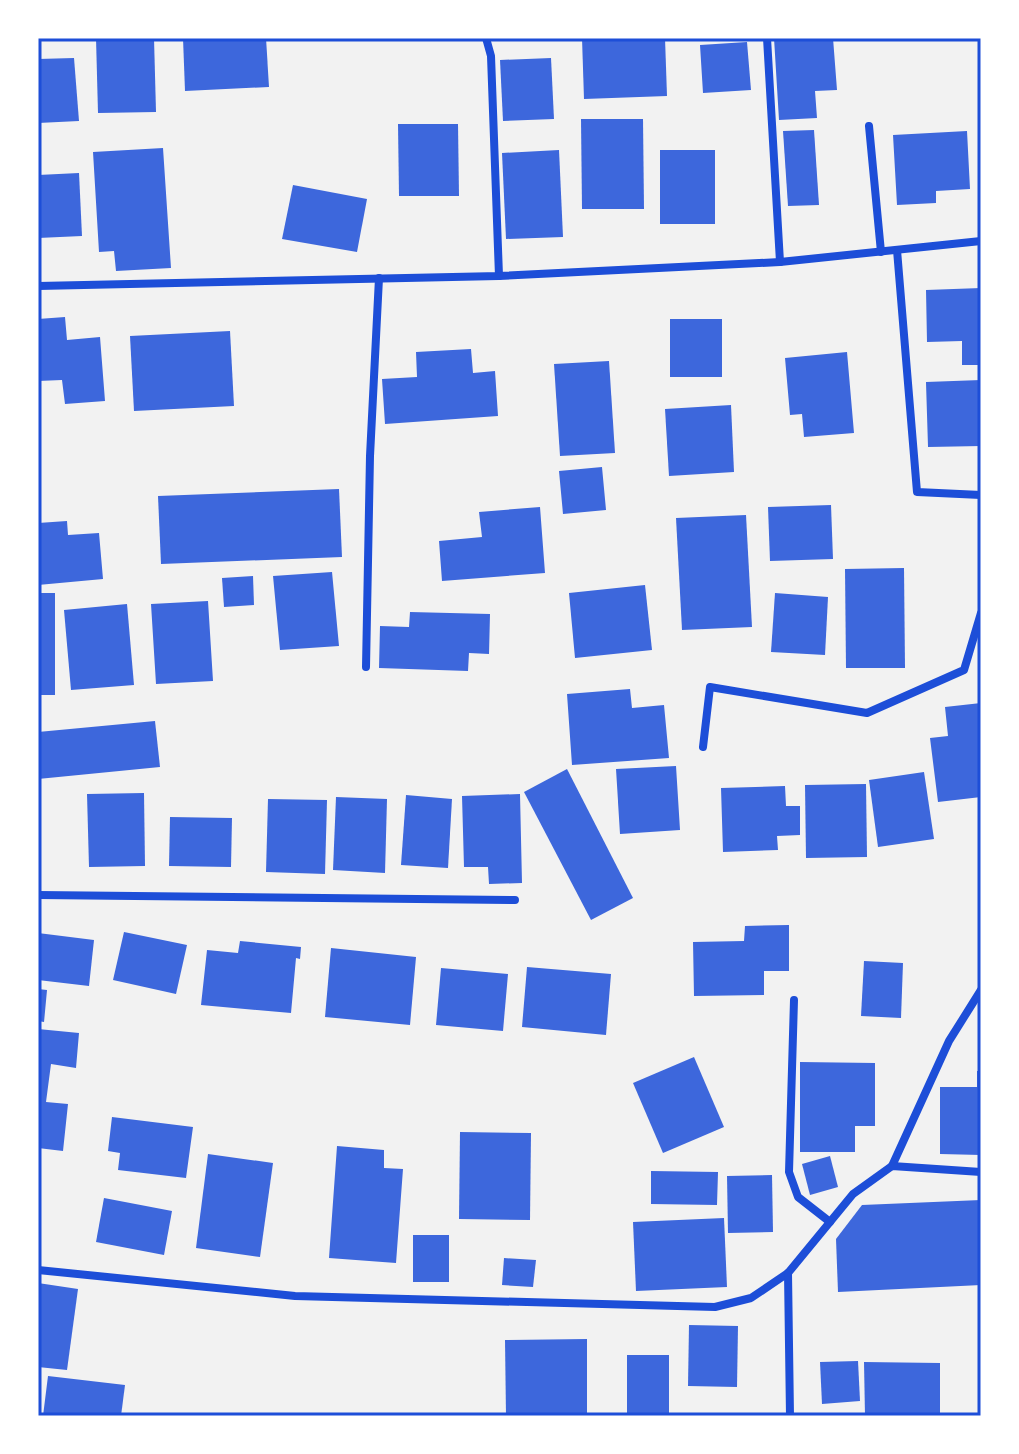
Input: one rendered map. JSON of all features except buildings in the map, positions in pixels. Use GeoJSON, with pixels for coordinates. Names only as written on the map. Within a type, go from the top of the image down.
{"type":"FeatureCollection","features":[{"type":"Feature","properties":{"kind":"street"},"geometry":{"type":"LineString","coordinates":[[486,38],[491,56],[499,276]]}},
{"type":"Feature","properties":{"kind":"street"},"geometry":{"type":"LineString","coordinates":[[767,38],[780,262]]}},
{"type":"Feature","properties":{"kind":"street"},"geometry":{"type":"LineString","coordinates":[[869,126],[881,252]]}},
{"type":"Feature","properties":{"kind":"street"},"geometry":{"type":"LineString","coordinates":[[38,286],[499,276],[780,262],[981,241]]}},
{"type":"Feature","properties":{"kind":"street"},"geometry":{"type":"LineString","coordinates":[[897,250],[917,492],[981,495]]}},
{"type":"Feature","properties":{"kind":"street"},"geometry":{"type":"LineString","coordinates":[[366,667],[370,456],[379,278]]}},
{"type":"Feature","properties":{"kind":"street"},"geometry":{"type":"LineString","coordinates":[[703,747],[710,687],[867,713],[964,670],[981,613]]}},
{"type":"Feature","properties":{"kind":"street"},"geometry":{"type":"LineString","coordinates":[[38,895],[515,900]]}},
{"type":"Feature","properties":{"kind":"street"},"geometry":{"type":"LineString","coordinates":[[38,1270],[295,1296],[715,1307],[751,1298],[788,1273],[853,1194],[892,1166],[949,1041],[981,990]]}},
{"type":"Feature","properties":{"kind":"street"},"geometry":{"type":"LineString","coordinates":[[794,1000],[789,1172],[798,1197],[830,1222]]}},
{"type":"Feature","properties":{"kind":"street"},"geometry":{"type":"LineString","coordinates":[[892,1166],[981,1172]]}},
{"type":"Feature","properties":{"kind":"street"},"geometry":{"type":"LineString","coordinates":[[788,1273],[790,1416]]}}]}
